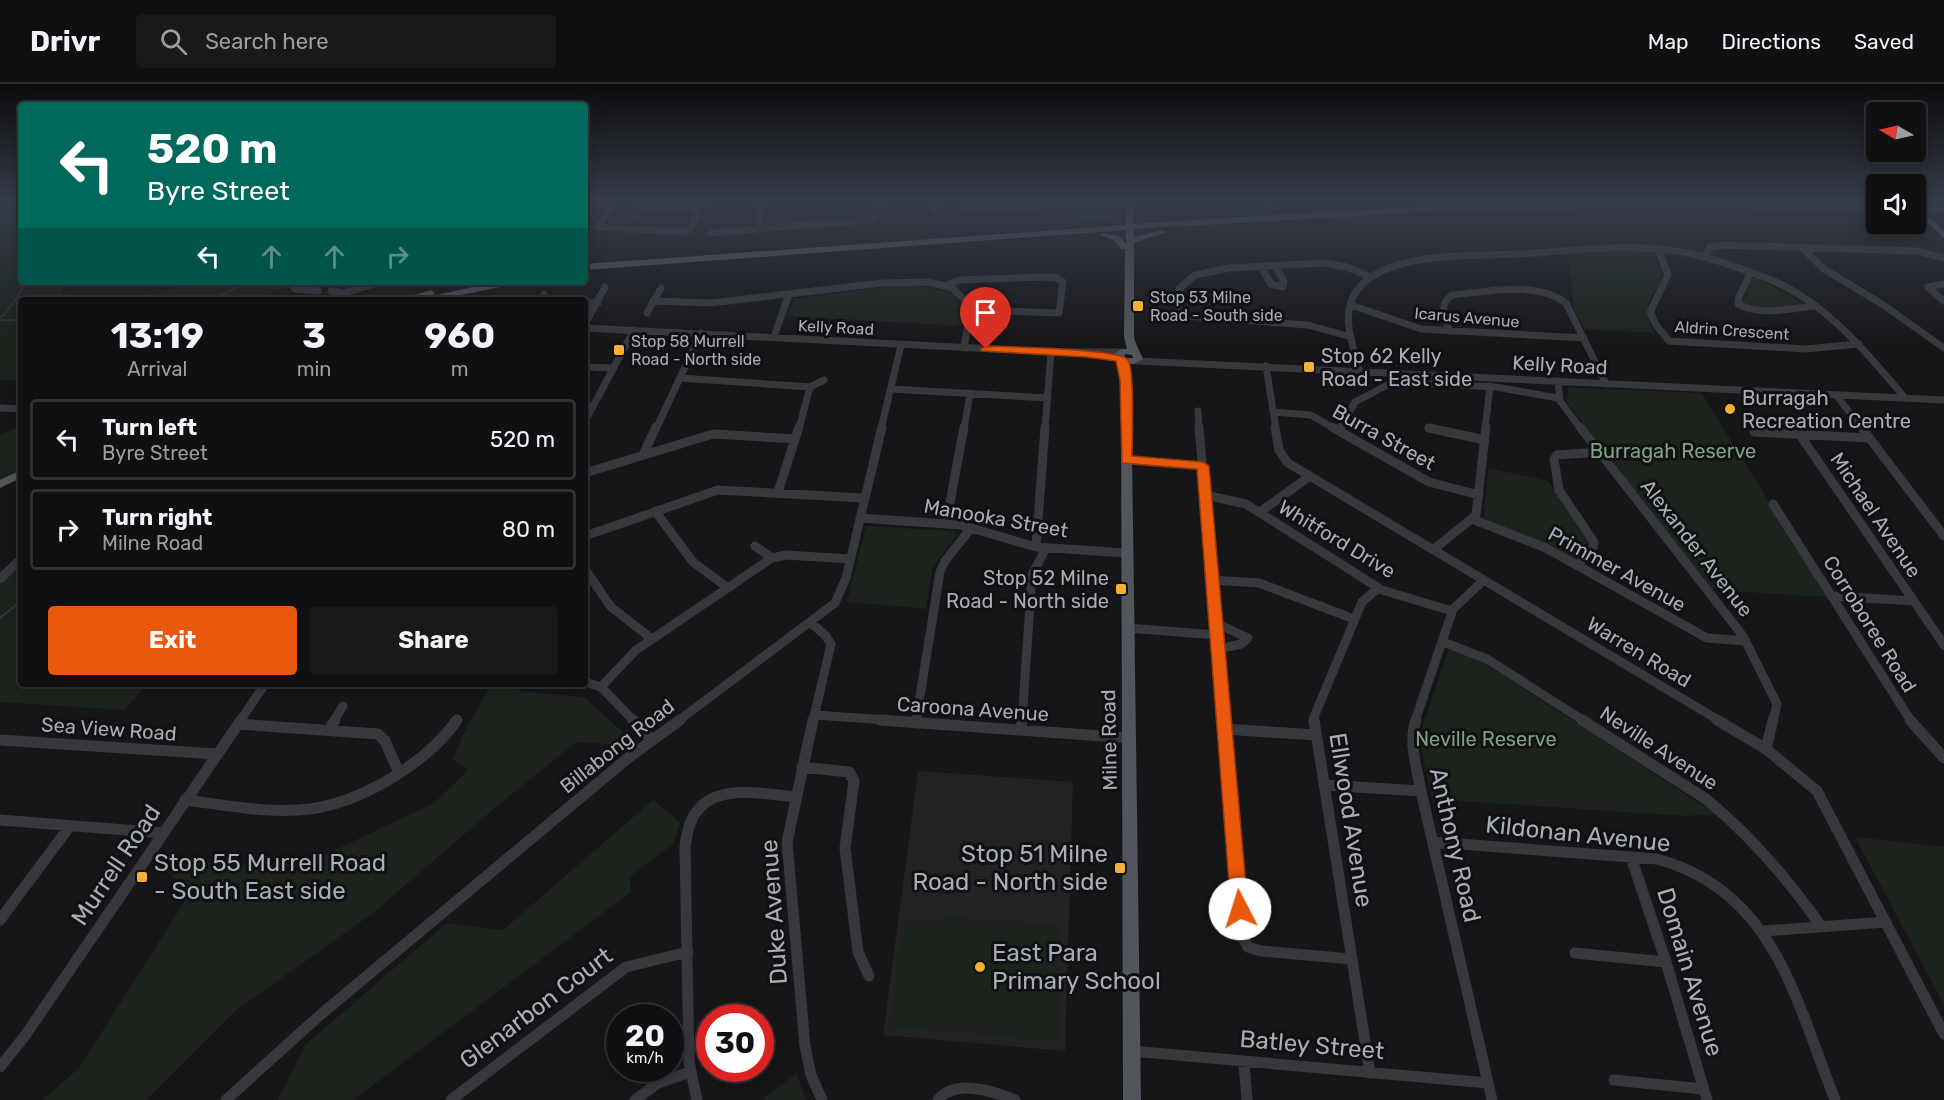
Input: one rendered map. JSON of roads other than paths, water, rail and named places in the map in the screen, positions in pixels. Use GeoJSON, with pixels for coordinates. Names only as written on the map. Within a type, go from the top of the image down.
{"type":"FeatureCollection","features":[{"type":"Feature","properties":{"kind":"main road"},"geometry":{"type":"LineString","coordinates":[[588,270],[845,249]]}},
{"type":"Feature","properties":{"kind":"main road"},"geometry":{"type":"LineString","coordinates":[[588,259],[639,265],[881,249]]}},
{"type":"Feature","properties":{"kind":"main road"},"geometry":{"type":"LineString","coordinates":[[1127,249],[1128,356]]}},
{"type":"Feature","properties":{"kind":"main road"},"geometry":{"type":"LineString","coordinates":[[415,297],[466,285]]}},
{"type":"Feature","properties":{"kind":"main road"},"geometry":{"type":"LineString","coordinates":[[438,297],[496,285]]}},
{"type":"Feature","properties":{"kind":"main road","name":"Milne Road"},"geometry":{"type":"LineString","coordinates":[[1128,356],[1125,380],[1132,1100]]}},
{"type":"Feature","properties":{"kind":"main road"},"geometry":{"type":"LineString","coordinates":[[0,484],[18,475]]}},
{"type":"Feature","properties":{"kind":"main road"},"geometry":{"type":"LineString","coordinates":[[0,491],[18,482]]}},
{"type":"Feature","properties":{"kind":"street"},"geometry":{"type":"LineString","coordinates":[[1360,372],[1348,321],[1351,305],[1358,290],[1371,277],[1405,263],[1431,259],[1595,249]]}},
{"type":"Feature","properties":{"kind":"street","name":"Aldrin Crescent"},"geometry":{"type":"LineString","coordinates":[[1658,249],[1668,274],[1650,312],[1656,325],[1669,341],[1806,349],[1859,344]]}},
{"type":"Feature","properties":{"kind":"street"},"geometry":{"type":"LineString","coordinates":[[1661,249],[1705,256],[1783,285],[1816,306],[1859,344],[1905,398]]}},
{"type":"Feature","properties":{"kind":"street"},"geometry":{"type":"LineString","coordinates":[[1705,256],[1708,249]]}},
{"type":"Feature","properties":{"kind":"street"},"geometry":{"type":"LineString","coordinates":[[1804,249],[1824,269],[1882,304],[1941,347],[1944,355]]}},
{"type":"Feature","properties":{"kind":"street"},"geometry":{"type":"LineString","coordinates":[[1871,249],[1917,251],[1944,258]]}},
{"type":"Feature","properties":{"kind":"street"},"geometry":{"type":"LineString","coordinates":[[1351,337],[1308,325],[1190,316],[1179,312],[1179,289],[1195,275],[1222,269],[1333,264],[1371,277]]}},
{"type":"Feature","properties":{"kind":"street"},"geometry":{"type":"LineString","coordinates":[[1261,267],[1271,284],[1283,286],[1284,282],[1275,266]]}},
{"type":"Feature","properties":{"kind":"street"},"geometry":{"type":"LineString","coordinates":[[1751,272],[1738,299],[1738,304],[1743,308],[1754,311],[1816,306]]}},
{"type":"Feature","properties":{"kind":"street"},"geometry":{"type":"LineString","coordinates":[[945,286],[959,280],[1048,277],[1057,278],[1063,282],[1059,313],[970,310]]}},
{"type":"Feature","properties":{"kind":"street"},"geometry":{"type":"LineString","coordinates":[[653,301],[711,303],[896,282],[924,282],[945,286],[963,296],[970,310],[964,348]]}},
{"type":"Feature","properties":{"kind":"street"},"geometry":{"type":"LineString","coordinates":[[1944,284],[1928,287],[1944,301]]}},
{"type":"Feature","properties":{"kind":"street"},"geometry":{"type":"LineString","coordinates":[[292,285],[295,289],[318,291]]}},
{"type":"Feature","properties":{"kind":"street"},"geometry":{"type":"LineString","coordinates":[[331,291],[344,293],[371,285]]}},
{"type":"Feature","properties":{"kind":"street"},"geometry":{"type":"LineString","coordinates":[[588,321],[605,287]]}},
{"type":"Feature","properties":{"kind":"street"},"geometry":{"type":"LineString","coordinates":[[647,313],[661,288]]}},
{"type":"Feature","properties":{"kind":"street"},"geometry":{"type":"LineString","coordinates":[[1449,331],[1442,307],[1445,300],[1452,295],[1531,289],[1550,292],[1563,300],[1606,384]]}},
{"type":"Feature","properties":{"kind":"street"},"geometry":{"type":"LineString","coordinates":[[340,297],[344,293]]}},
{"type":"Feature","properties":{"kind":"street"},"geometry":{"type":"LineString","coordinates":[[774,337],[789,294]]}},
{"type":"Feature","properties":{"kind":"street"},"geometry":{"type":"LineString","coordinates":[[588,303],[598,303]]}},
{"type":"Feature","properties":{"kind":"street","name":"Icarus Avenue"},"geometry":{"type":"LineString","coordinates":[[1351,305],[1412,328],[1584,338]]}},
{"type":"Feature","properties":{"kind":"street","name":"Kelly Road"},"geometry":{"type":"LineString","coordinates":[[588,326],[1128,356],[1174,361],[1360,372],[1944,400]]}},
{"type":"Feature","properties":{"kind":"street"},"geometry":{"type":"LineString","coordinates":[[588,410],[634,330]]}},
{"type":"Feature","properties":{"kind":"street"},"geometry":{"type":"LineString","coordinates":[[644,455],[701,333]]}},
{"type":"Feature","properties":{"kind":"street","name":"Billabong Road"},"geometry":{"type":"LineString","coordinates":[[226,1100],[410,939],[652,740],[811,623],[838,599],[843,588],[901,345]]}},
{"type":"Feature","properties":{"kind":"street"},"geometry":{"type":"LineString","coordinates":[[1022,730],[1032,575],[1041,547],[1051,352]]}},
{"type":"Feature","properties":{"kind":"street","name":"Warren Road"},"geometry":{"type":"LineString","coordinates":[[1266,366],[1282,458],[1766,749],[1817,791],[1944,1034]]}},
{"type":"Feature","properties":{"kind":"street"},"geometry":{"type":"LineString","coordinates":[[588,367],[613,368]]}},
{"type":"Feature","properties":{"kind":"street"},"geometry":{"type":"LineString","coordinates":[[680,378],[810,387],[824,380]]}},
{"type":"Feature","properties":{"kind":"street"},"geometry":{"type":"LineString","coordinates":[[1339,431],[1355,402],[1390,382],[1490,386],[1558,398],[1558,381]]}},
{"type":"Feature","properties":{"kind":"street"},"geometry":{"type":"LineString","coordinates":[[1433,550],[1476,514],[1490,386]]}},
{"type":"Feature","properties":{"kind":"street"},"geometry":{"type":"LineString","coordinates":[[778,492],[808,400],[810,387]]}},
{"type":"Feature","properties":{"kind":"street"},"geometry":{"type":"LineString","coordinates":[[891,389],[1048,398]]}},
{"type":"Feature","properties":{"kind":"street"},"geometry":{"type":"LineString","coordinates":[[946,524],[970,393]]}},
{"type":"Feature","properties":{"kind":"street"},"geometry":{"type":"LineString","coordinates":[[1837,396],[1944,536]]}},
{"type":"Feature","properties":{"kind":"street","name":"Alexander Avenue"},"geometry":{"type":"LineString","coordinates":[[1558,398],[1746,641],[1777,704],[1766,749]]}},
{"type":"Feature","properties":{"kind":"street"},"geometry":{"type":"LineString","coordinates":[[0,408],[18,409]]}},
{"type":"Feature","properties":{"kind":"street"},"geometry":{"type":"LineString","coordinates":[[1198,411],[1224,729],[1245,943],[1248,947],[1261,951],[1351,959]]}},
{"type":"Feature","properties":{"kind":"street","name":"Burra Street"},"geometry":{"type":"LineString","coordinates":[[1273,412],[1309,415],[1429,482],[1479,495]]}},
{"type":"Feature","properties":{"kind":"street"},"geometry":{"type":"LineString","coordinates":[[1429,428],[1485,440]]}},
{"type":"Feature","properties":{"kind":"street"},"geometry":{"type":"LineString","coordinates":[[1754,432],[1869,438]]}},
{"type":"Feature","properties":{"kind":"street"},"geometry":{"type":"LineString","coordinates":[[588,472],[713,434],[795,439]]}},
{"type":"Feature","properties":{"kind":"street","name":"Michael Avenue"},"geometry":{"type":"LineString","coordinates":[[1800,435],[1944,645]]}},
{"type":"Feature","properties":{"kind":"street"},"geometry":{"type":"LineString","coordinates":[[1577,565],[1592,551],[1594,542],[1559,490],[1554,459],[1557,455],[1599,452]]}},
{"type":"Feature","properties":{"kind":"street"},"geometry":{"type":"LineString","coordinates":[[1126,460],[1203,466]]}},
{"type":"Feature","properties":{"kind":"street"},"geometry":{"type":"LineString","coordinates":[[1260,512],[1310,476]]}},
{"type":"Feature","properties":{"kind":"street"},"geometry":{"type":"LineString","coordinates":[[588,535],[718,490],[864,498]]}},
{"type":"Feature","properties":{"kind":"street","name":"Whitford Drive"},"geometry":{"type":"LineString","coordinates":[[1205,495],[1239,501],[1260,512],[1378,588],[1452,611]]}},
{"type":"Feature","properties":{"kind":"street","name":"Corroboree Road"},"geometry":{"type":"LineString","coordinates":[[1773,504],[1901,708],[1944,758]]}},
{"type":"Feature","properties":{"kind":"street"},"geometry":{"type":"LineString","coordinates":[[655,511],[693,562],[728,588]]}},
{"type":"Feature","properties":{"kind":"street","name":"Manooka Street"},"geometry":{"type":"LineString","coordinates":[[860,518],[946,524],[971,528],[1041,547],[1126,553]]}},
{"type":"Feature","properties":{"kind":"street","name":"Primmer Avenue"},"geometry":{"type":"LineString","coordinates":[[1472,519],[1539,545],[1697,633],[1710,638],[1746,641]]}},
{"type":"Feature","properties":{"kind":"street"},"geometry":{"type":"LineString","coordinates":[[916,723],[940,572],[945,561],[971,528]]}},
{"type":"Feature","properties":{"kind":"street"},"geometry":{"type":"LineString","coordinates":[[755,546],[772,558]]}},
{"type":"Feature","properties":{"kind":"street"},"geometry":{"type":"LineString","coordinates":[[600,687],[636,650],[772,558],[786,555],[850,559]]}},
{"type":"Feature","properties":{"kind":"street"},"geometry":{"type":"LineString","coordinates":[[0,579],[18,562]]}},
{"type":"Feature","properties":{"kind":"street"},"geometry":{"type":"LineString","coordinates":[[588,573],[611,607],[652,639]]}},
{"type":"Feature","properties":{"kind":"street"},"geometry":{"type":"LineString","coordinates":[[1212,580],[1260,584],[1354,619]]}},
{"type":"Feature","properties":{"kind":"street","name":"Anthony Road"},"geometry":{"type":"LineString","coordinates":[[1484,580],[1452,611],[1413,728],[1413,749],[1432,842],[1492,1100]]}},
{"type":"Feature","properties":{"kind":"street","name":"Ellwood Avenue"},"geometry":{"type":"LineString","coordinates":[[1370,1072],[1316,735],[1315,712],[1354,619],[1364,600],[1378,588]]}},
{"type":"Feature","properties":{"kind":"street"},"geometry":{"type":"LineString","coordinates":[[1832,596],[1914,601]]}},
{"type":"Feature","properties":{"kind":"street","name":"Duke Avenue"},"geometry":{"type":"LineString","coordinates":[[811,623],[825,635],[831,644],[795,797],[787,842],[807,1059],[822,1100]]}},
{"type":"Feature","properties":{"kind":"street"},"geometry":{"type":"LineString","coordinates":[[1216,623],[1248,638],[1241,644],[1218,649]]}},
{"type":"Feature","properties":{"kind":"street"},"geometry":{"type":"LineString","coordinates":[[1127,628],[1217,635]]}},
{"type":"Feature","properties":{"kind":"street","name":"Neville Avenue"},"geometry":{"type":"LineString","coordinates":[[1443,642],[1487,659],[1706,799],[1781,870],[1821,926]]}},
{"type":"Feature","properties":{"kind":"street"},"geometry":{"type":"LineString","coordinates":[[588,683],[600,687],[652,740]]}},
{"type":"Feature","properties":{"kind":"street","name":"Murrell Road"},"geometry":{"type":"LineString","coordinates":[[0,1067],[24,1037],[263,687]]}},
{"type":"Feature","properties":{"kind":"street"},"geometry":{"type":"LineString","coordinates":[[329,730],[343,706]]}},
{"type":"Feature","properties":{"kind":"street","name":"Caroona Avenue"},"geometry":{"type":"LineString","coordinates":[[815,715],[1129,738]]}},
{"type":"Feature","properties":{"kind":"street"},"geometry":{"type":"LineString","coordinates":[[185,800],[289,809],[312,808],[346,798],[399,773],[450,732],[457,720]]}},
{"type":"Feature","properties":{"kind":"street"},"geometry":{"type":"LineString","coordinates":[[238,724],[380,735],[399,773]]}},
{"type":"Feature","properties":{"kind":"street"},"geometry":{"type":"LineString","coordinates":[[1224,729],[1316,735]]}},
{"type":"Feature","properties":{"kind":"street","name":"Sea View Road"},"geometry":{"type":"LineString","coordinates":[[0,740],[216,754]]}},
{"type":"Feature","properties":{"kind":"street"},"geometry":{"type":"LineString","coordinates":[[802,767],[843,771],[851,774],[854,781],[845,848],[858,952],[869,976]]}},
{"type":"Feature","properties":{"kind":"street"},"geometry":{"type":"LineString","coordinates":[[1324,785],[1421,791]]}},
{"type":"Feature","properties":{"kind":"street"},"geometry":{"type":"LineString","coordinates":[[697,1100],[690,1072],[685,846],[688,827],[694,814],[714,798],[730,792],[795,797]]}},
{"type":"Feature","properties":{"kind":"street"},"geometry":{"type":"LineString","coordinates":[[0,820],[163,833]]}},
{"type":"Feature","properties":{"kind":"street"},"geometry":{"type":"LineString","coordinates":[[2,915],[70,826]]}},
{"type":"Feature","properties":{"kind":"street","name":"Kildonan Avenue"},"geometry":{"type":"LineString","coordinates":[[1432,842],[1631,857],[1670,862],[1699,875],[1734,901],[1763,931],[1781,961],[1835,1100]]}},
{"type":"Feature","properties":{"kind":"street","name":"Domain Avenue"},"geometry":{"type":"LineString","coordinates":[[1631,857],[1666,962],[1705,1094]]}},
{"type":"Feature","properties":{"kind":"street"},"geometry":{"type":"LineString","coordinates":[[1763,931],[1886,922]]}},
{"type":"Feature","properties":{"kind":"street","name":"Glenarbon Court"},"geometry":{"type":"LineString","coordinates":[[451,1100],[626,967],[688,952]]}},
{"type":"Feature","properties":{"kind":"street"},"geometry":{"type":"LineString","coordinates":[[1575,953],[1666,962]]}},
{"type":"Feature","properties":{"kind":"street","name":"Batley Street"},"geometry":{"type":"LineString","coordinates":[[1132,1051],[1488,1083]]}},
{"type":"Feature","properties":{"kind":"street"},"geometry":{"type":"LineString","coordinates":[[1244,1062],[1247,1100]]}},
{"type":"Feature","properties":{"kind":"street"},"geometry":{"type":"LineString","coordinates":[[635,1100],[658,1083],[690,1072]]}},
{"type":"Feature","properties":{"kind":"street"},"geometry":{"type":"LineString","coordinates":[[1614,1080],[1705,1094]]}},
{"type":"Feature","properties":{"kind":"street"},"geometry":{"type":"LineString","coordinates":[[938,1100],[942,1092],[952,1088],[998,1093],[1015,1100]]}},
{"type":"Feature","properties":{"kind":"waterway"},"geometry":{"type":"LineString","coordinates":[[0,318],[26,285]]}},
{"type":"Feature","properties":{"kind":"waterway"},"geometry":{"type":"LineString","coordinates":[[216,297],[243,285]]}},
{"type":"Feature","properties":{"kind":"waterway"},"geometry":{"type":"LineString","coordinates":[[0,320],[18,320]]}},
{"type":"Feature","properties":{"kind":"waterway"},"geometry":{"type":"LineString","coordinates":[[0,618],[18,603]]}},
{"type":"Feature","properties":{"kind":"place","name":"Stop 53 Milne Road - South side"},"geometry":{"type":"Point","coordinates":[1138,306]}},
{"type":"Feature","properties":{"kind":"place","name":"Stop 58 Murrell Road - North side"},"geometry":{"type":"Point","coordinates":[619,350]}},
{"type":"Feature","properties":{"kind":"place","name":"Stop 62 Kelly Road - East side"},"geometry":{"type":"Point","coordinates":[1309,367]}},
{"type":"Feature","properties":{"kind":"place","name":"Burragah Recreation Centre"},"geometry":{"type":"Point","coordinates":[1730,409]}},
{"type":"Feature","properties":{"kind":"place","name":"Stop 52 Milne Road - North side"},"geometry":{"type":"Point","coordinates":[1121,589]}},
{"type":"Feature","properties":{"kind":"place","name":"Stop 51 Milne Road - North side"},"geometry":{"type":"Point","coordinates":[1120,868]}},
{"type":"Feature","properties":{"kind":"place","name":"Stop 55 Murrell Road - South East side"},"geometry":{"type":"Point","coordinates":[142,877]}},
{"type":"Feature","properties":{"kind":"place","name":"East Para Primary School"},"geometry":{"type":"Point","coordinates":[980,967]}},
{"type":"Feature","properties":{"kind":"park label","name":"Burragah Reserve"},"geometry":{"type":"Point","coordinates":[1673,451]}},
{"type":"Feature","properties":{"kind":"park label","name":"Neville Reserve"},"geometry":{"type":"Point","coordinates":[1486,739]}}]}
